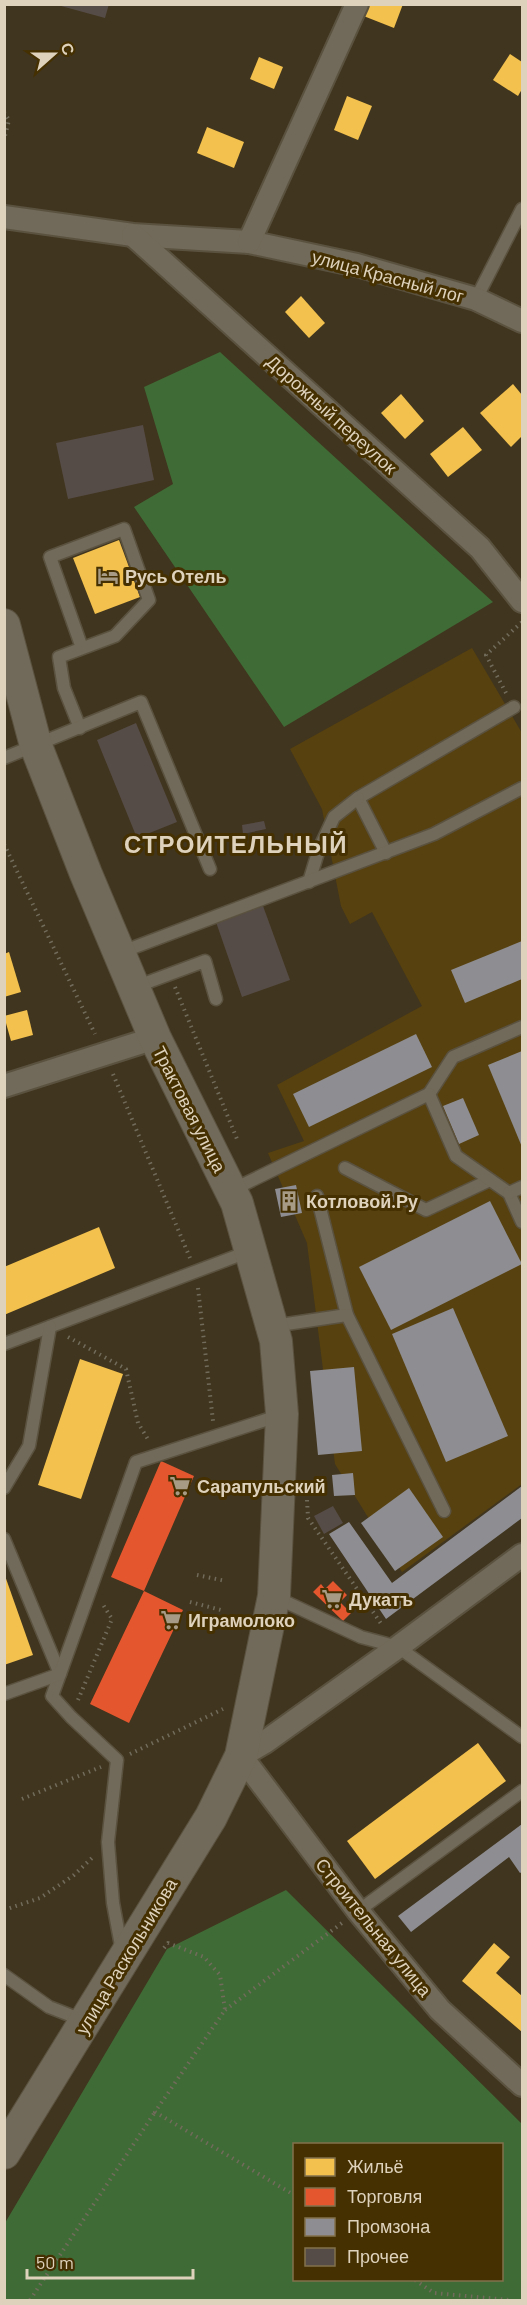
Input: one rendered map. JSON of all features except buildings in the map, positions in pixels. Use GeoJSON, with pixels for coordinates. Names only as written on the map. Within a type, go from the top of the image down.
{"type":"FeatureCollection","features":[{"type":"Feature","properties":{"kind":"main road","name":"Трактовая улица"},"geometry":{"type":"LineString","coordinates":[[4,625],[36,746],[155,1038],[237,1203],[272,1326],[276,1341],[282,1414],[272,1604]]}},
{"type":"Feature","properties":{"kind":"main road","name":"улица Раскольникова"},"geometry":{"type":"LineString","coordinates":[[4,2153],[211,1817],[241,1756],[272,1604]]}},
{"type":"Feature","properties":{"kind":"street"},"geometry":{"type":"LineString","coordinates":[[249,242],[357,4]]}},
{"type":"Feature","properties":{"kind":"street","name":"улица Красный лог"},"geometry":{"type":"LineString","coordinates":[[4,217],[133,235],[249,242],[357,265],[476,299],[522,321]]}},
{"type":"Feature","properties":{"kind":"street","name":"Дорожный переулок"},"geometry":{"type":"LineString","coordinates":[[133,235],[480,548],[522,602]]}},
{"type":"Feature","properties":{"kind":"street"},"geometry":{"type":"LineString","coordinates":[[4,1086],[155,1038]]}},
{"type":"Feature","properties":{"kind":"street"},"geometry":{"type":"LineString","coordinates":[[241,1756],[265,1742],[398,1647],[522,1555]]}},
{"type":"Feature","properties":{"kind":"street","name":"Строительная улица"},"geometry":{"type":"LineString","coordinates":[[241,1756],[358,1911],[441,2010],[522,2085]]}},
{"type":"Feature","properties":{"kind":"lane"},"geometry":{"type":"LineString","coordinates":[[476,299],[522,209]]}},
{"type":"Feature","properties":{"kind":"lane"},"geometry":{"type":"LineString","coordinates":[[80,728],[64,688],[58,657],[116,636],[149,600],[124,529],[50,557],[82,648]]}},
{"type":"Feature","properties":{"kind":"lane"},"geometry":{"type":"LineString","coordinates":[[4,758],[141,702],[210,869]]}},
{"type":"Feature","properties":{"kind":"lane"},"geometry":{"type":"LineString","coordinates":[[309,882],[334,817],[358,798],[514,706]]}},
{"type":"Feature","properties":{"kind":"lane"},"geometry":{"type":"LineString","coordinates":[[119,953],[386,854],[434,834],[522,788]]}},
{"type":"Feature","properties":{"kind":"lane"},"geometry":{"type":"LineString","coordinates":[[358,798],[386,854]]}},
{"type":"Feature","properties":{"kind":"lane"},"geometry":{"type":"LineString","coordinates":[[134,988],[205,961],[216,999]]}},
{"type":"Feature","properties":{"kind":"lane"},"geometry":{"type":"LineString","coordinates":[[231,1191],[429,1094],[453,1057],[522,1027]]}},
{"type":"Feature","properties":{"kind":"lane"},"geometry":{"type":"LineString","coordinates":[[429,1094],[456,1156],[509,1193],[522,1222]]}},
{"type":"Feature","properties":{"kind":"lane"},"geometry":{"type":"LineString","coordinates":[[345,1168],[426,1210],[490,1179]]}},
{"type":"Feature","properties":{"kind":"lane"},"geometry":{"type":"LineString","coordinates":[[509,1193],[522,1187]]}},
{"type":"Feature","properties":{"kind":"lane"},"geometry":{"type":"LineString","coordinates":[[317,1196],[347,1315],[444,1511]]}},
{"type":"Feature","properties":{"kind":"lane"},"geometry":{"type":"LineString","coordinates":[[4,1344],[251,1251]]}},
{"type":"Feature","properties":{"kind":"lane"},"geometry":{"type":"LineString","coordinates":[[272,1326],[347,1315]]}},
{"type":"Feature","properties":{"kind":"lane"},"geometry":{"type":"LineString","coordinates":[[4,1488],[29,1446],[50,1327]]}},
{"type":"Feature","properties":{"kind":"lane"},"geometry":{"type":"LineString","coordinates":[[127,1955],[113,1903],[108,1842],[117,1760],[70,1717],[52,1696],[136,1462],[282,1414]]}},
{"type":"Feature","properties":{"kind":"lane"},"geometry":{"type":"LineString","coordinates":[[4,1539],[60,1674]]}},
{"type":"Feature","properties":{"kind":"lane"},"geometry":{"type":"LineString","coordinates":[[272,1604],[361,1637],[398,1647],[522,1737]]}},
{"type":"Feature","properties":{"kind":"lane"},"geometry":{"type":"LineString","coordinates":[[4,1694],[60,1674]]}},
{"type":"Feature","properties":{"kind":"lane"},"geometry":{"type":"LineString","coordinates":[[358,1911],[522,1791]]}},
{"type":"Feature","properties":{"kind":"lane"},"geometry":{"type":"LineString","coordinates":[[4,1975],[49,2007],[86,2022]]}},
{"type":"Feature","properties":{"kind":"path"},"geometry":{"type":"LineString","coordinates":[[4,112],[9,120],[4,140]]}},
{"type":"Feature","properties":{"kind":"path"},"geometry":{"type":"LineString","coordinates":[[514,706],[486,655],[522,622]]}},
{"type":"Feature","properties":{"kind":"path"},"geometry":{"type":"LineString","coordinates":[[4,843],[105,1054],[196,1272],[214,1437]]}},
{"type":"Feature","properties":{"kind":"path"},"geometry":{"type":"LineString","coordinates":[[50,1327],[126,1369],[138,1423],[157,1455]]}},
{"type":"Feature","properties":{"kind":"path"},"geometry":{"type":"LineString","coordinates":[[197,1575],[226,1581]]}},
{"type":"Feature","properties":{"kind":"path"},"geometry":{"type":"LineString","coordinates":[[70,1717],[112,1619],[92,1585]]}},
{"type":"Feature","properties":{"kind":"path"},"geometry":{"type":"LineString","coordinates":[[190,1602],[221,1610]]}},
{"type":"Feature","properties":{"kind":"path"},"geometry":{"type":"LineString","coordinates":[[22,1799],[117,1760],[253,1695]]}},
{"type":"Feature","properties":{"kind":"path"},"geometry":{"type":"LineString","coordinates":[[4,1910],[40,1898],[74,1875],[108,1842]]}},
{"type":"Feature","properties":{"kind":"path"},"geometry":{"type":"LineString","coordinates":[[30,2301],[225,2010],[358,1911]]}},
{"type":"Feature","properties":{"kind":"path"},"geometry":{"type":"LineString","coordinates":[[127,1955],[155,1959],[168,1943],[204,1957],[220,1975],[225,2010]]}},
{"type":"Feature","properties":{"kind":"path"},"geometry":{"type":"LineString","coordinates":[[155,2112],[293,2194]]}},
{"type":"Feature","properties":{"kind":"path"},"geometry":{"type":"LineString","coordinates":[[416,2281],[434,2293],[509,2301]]}},
{"type":"Feature","properties":{"kind":"shaded area"},"geometry":{"type":"Polygon","coordinates":[[[472,648],[522,733],[522,1484],[402,1572],[335,1464],[307,1243],[268,1153],[304,1141],[277,1085],[422,1006],[372,912],[350,924],[341,906],[322,809],[290,749],[472,648]]]}},
{"type":"Feature","properties":{"kind":"green space"},"geometry":{"type":"Polygon","coordinates":[[[220,352],[493,602],[284,727],[134,507],[173,484],[144,387],[220,352]]]}},
{"type":"Feature","properties":{"kind":"green space"},"geometry":{"type":"Polygon","coordinates":[[[286,1890],[522,2124],[522,2300],[5,2300],[5,2223],[167,1949],[286,1890]]]}},
{"type":"Feature","properties":{"kind":"place","name":"Русь Отель"},"geometry":{"type":"Point","coordinates":[108,576]}},
{"type":"Feature","properties":{"kind":"place","name":"Котловой.Ру"},"geometry":{"type":"Point","coordinates":[289,1201]}},
{"type":"Feature","properties":{"kind":"place","name":"Сарапульский"},"geometry":{"type":"Point","coordinates":[180,1486]}},
{"type":"Feature","properties":{"kind":"place","name":"Дукатъ"},"geometry":{"type":"Point","coordinates":[332,1599]}},
{"type":"Feature","properties":{"kind":"place","name":"Играмолоко"},"geometry":{"type":"Point","coordinates":[171,1620]}},
{"type":"Feature","properties":{"kind":"district","name":"СТРОИТЕЛЬНЫЙ"},"geometry":{"type":"Point","coordinates":[236,843]}}]}
